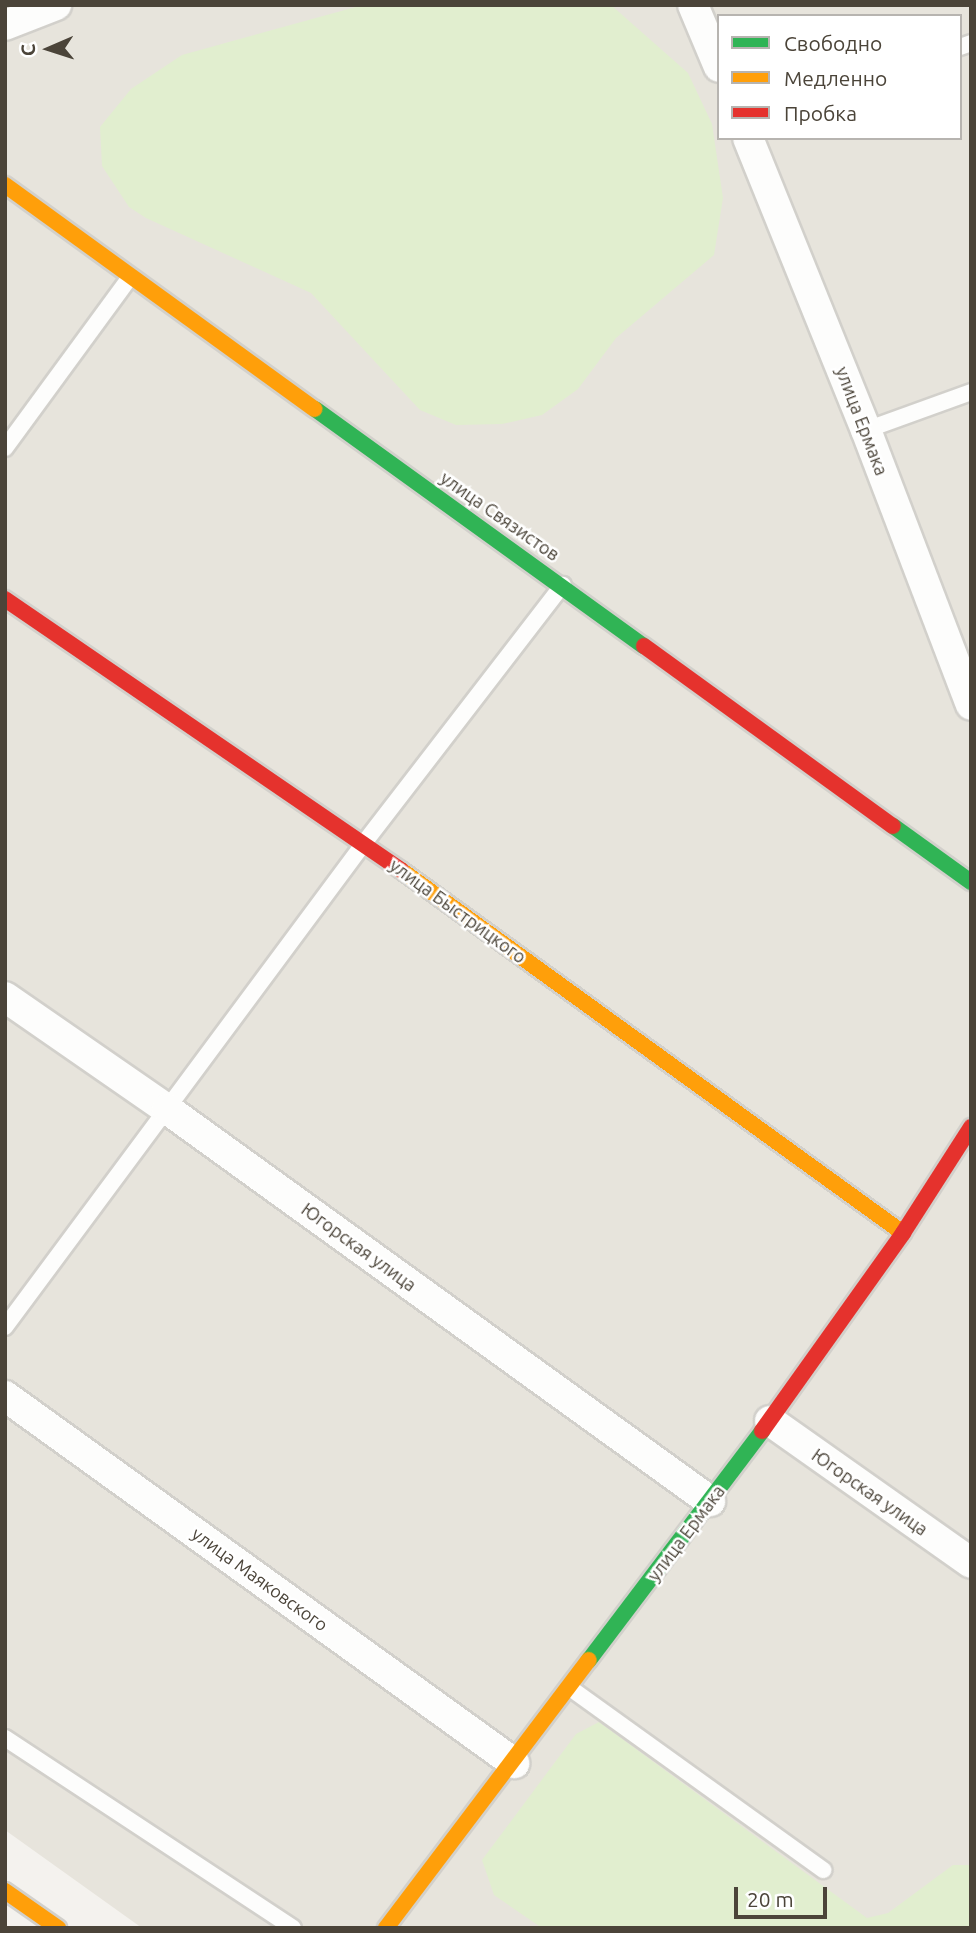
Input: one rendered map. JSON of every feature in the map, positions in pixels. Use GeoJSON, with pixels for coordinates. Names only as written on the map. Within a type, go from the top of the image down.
{"type":"FeatureCollection","features":[{"type":"Feature","properties":{"kind":"street"},"geometry":{"type":"LineString","coordinates":[[5,25],[56,5]]}},
{"type":"Feature","properties":{"kind":"street"},"geometry":{"type":"LineString","coordinates":[[693,5],[717,62]]}},
{"type":"Feature","properties":{"kind":"street","name":"улица Ермака"},"geometry":{"type":"LineString","coordinates":[[749,140],[866,430],[971,705]]}},
{"type":"Feature","properties":{"kind":"street","name":"улица Связистов"},"geometry":{"type":"LineString","coordinates":[[5,185],[563,585],[971,882]]}},
{"type":"Feature","properties":{"kind":"street","name":"улица Быстрицкого"},"geometry":{"type":"LineString","coordinates":[[5,599],[364,843],[903,1233]]}},
{"type":"Feature","properties":{"kind":"street","name":"Югорская улица"},"geometry":{"type":"LineString","coordinates":[[5,997],[167,1109],[710,1501]]}},
{"type":"Feature","properties":{"kind":"street","name":"улица Ермака"},"geometry":{"type":"LineString","coordinates":[[386,1928],[514,1763],[770,1421],[903,1233],[962,1164],[971,1127]]}},
{"type":"Feature","properties":{"kind":"street","name":"улица Маяковского"},"geometry":{"type":"LineString","coordinates":[[5,1396],[514,1763]]}},
{"type":"Feature","properties":{"kind":"street","name":"Югорская улица"},"geometry":{"type":"LineString","coordinates":[[770,1421],[971,1563]]}},
{"type":"Feature","properties":{"kind":"street"},"geometry":{"type":"LineString","coordinates":[[5,1891],[58,1928]]}},
{"type":"Feature","properties":{"kind":"lane"},"geometry":{"type":"LineString","coordinates":[[5,448],[130,277]]}},
{"type":"Feature","properties":{"kind":"lane"},"geometry":{"type":"LineString","coordinates":[[866,430],[971,392]]}},
{"type":"Feature","properties":{"kind":"lane"},"geometry":{"type":"LineString","coordinates":[[5,1327],[364,843],[563,585]]}},
{"type":"Feature","properties":{"kind":"lane"},"geometry":{"type":"LineString","coordinates":[[570,1688],[823,1870]]}},
{"type":"Feature","properties":{"kind":"lane"},"geometry":{"type":"LineString","coordinates":[[5,1738],[293,1928]]}},
{"type":"Feature","properties":{"kind":"shaded area"},"geometry":{"type":"Polygon","coordinates":[[[5,5],[971,5],[971,1928],[142,1928],[5,1830],[5,5]]]}},
{"type":"Feature","properties":{"kind":"green space"},"geometry":{"type":"Polygon","coordinates":[[[363,5],[611,5],[688,73],[712,124],[723,198],[714,255],[616,338],[578,389],[542,415],[502,424],[456,425],[420,410],[311,293],[146,218],[129,207],[102,166],[100,127],[131,89],[182,55],[363,5]]]}},
{"type":"Feature","properties":{"kind":"green space"},"geometry":{"type":"Polygon","coordinates":[[[599,1722],[867,1918],[888,1913],[953,1865],[971,1865],[971,1928],[542,1928],[494,1895],[482,1860],[576,1734],[599,1722]]]}},
{"type":"Feature","properties":{"kind":"traffic: fast"},"geometry":{"type":"LineString","coordinates":[[315,409],[644,646]]}},
{"type":"Feature","properties":{"kind":"traffic: fast"},"geometry":{"type":"LineString","coordinates":[[893,826],[971,882]]}},
{"type":"Feature","properties":{"kind":"traffic: fast"},"geometry":{"type":"LineString","coordinates":[[589,1660],[762,1431]]}},
{"type":"Feature","properties":{"kind":"traffic: slow"},"geometry":{"type":"LineString","coordinates":[[5,185],[315,409]]}},
{"type":"Feature","properties":{"kind":"traffic: slow"},"geometry":{"type":"LineString","coordinates":[[401,870],[903,1233]]}},
{"type":"Feature","properties":{"kind":"traffic: slow"},"geometry":{"type":"LineString","coordinates":[[386,1928],[589,1660]]}},
{"type":"Feature","properties":{"kind":"traffic: slow"},"geometry":{"type":"LineString","coordinates":[[5,1891],[58,1928]]}},
{"type":"Feature","properties":{"kind":"traffic: jam"},"geometry":{"type":"LineString","coordinates":[[5,599],[401,870]]}},
{"type":"Feature","properties":{"kind":"traffic: jam"},"geometry":{"type":"LineString","coordinates":[[644,646],[893,826]]}},
{"type":"Feature","properties":{"kind":"traffic: jam"},"geometry":{"type":"LineString","coordinates":[[762,1431],[903,1233],[971,1127]]}}]}
